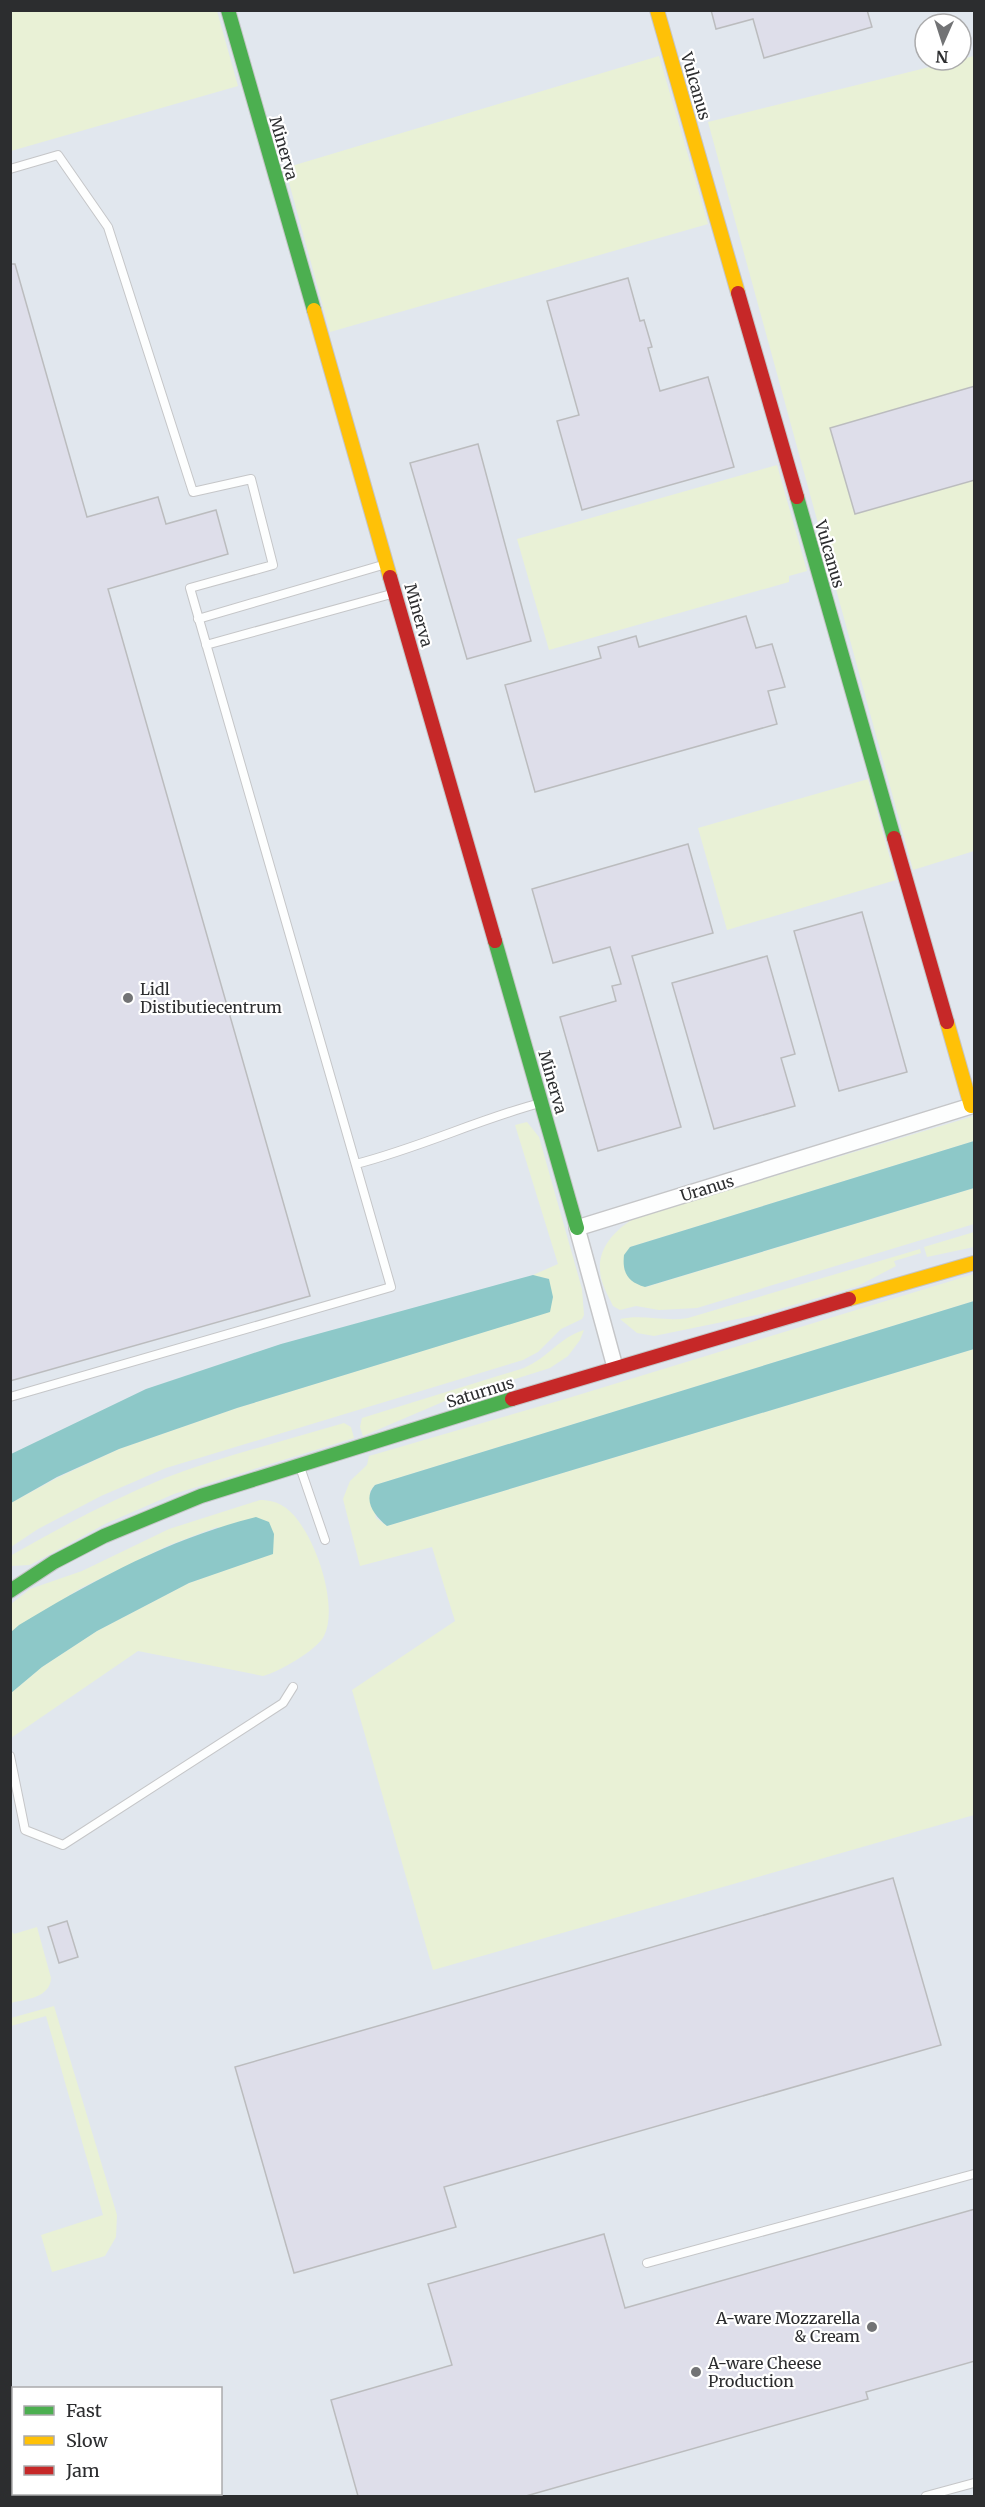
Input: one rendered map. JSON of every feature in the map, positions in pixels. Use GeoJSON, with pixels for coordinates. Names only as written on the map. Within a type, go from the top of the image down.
{"type":"FeatureCollection","features":[{"type":"Feature","properties":{"kind":"street","name":"Minerva"},"geometry":{"type":"LineString","coordinates":[[228,10],[578,1228]]}},
{"type":"Feature","properties":{"kind":"street","name":"Vulcanus"},"geometry":{"type":"LineString","coordinates":[[657,10],[973,1106]]}},
{"type":"Feature","properties":{"kind":"street","name":"Uranus"},"geometry":{"type":"LineString","coordinates":[[578,1228],[973,1106]]}},
{"type":"Feature","properties":{"kind":"street"},"geometry":{"type":"LineString","coordinates":[[578,1228],[615,1367]]}},
{"type":"Feature","properties":{"kind":"street","name":"Saturnus"},"geometry":{"type":"LineString","coordinates":[[10,1591],[62,1558],[169,1508],[615,1367],[975,1263]]}},
{"type":"Feature","properties":{"kind":"lane"},"geometry":{"type":"LineString","coordinates":[[10,169],[58,155],[108,227],[193,492],[251,479],[273,565],[189,588],[391,1287],[10,1397]]}},
{"type":"Feature","properties":{"kind":"lane"},"geometry":{"type":"LineString","coordinates":[[198,619],[387,563]]}},
{"type":"Feature","properties":{"kind":"lane"},"geometry":{"type":"LineString","coordinates":[[206,645],[395,593]]}},
{"type":"Feature","properties":{"kind":"lane"},"geometry":{"type":"LineString","coordinates":[[356,1164],[395,1154],[541,1102]]}},
{"type":"Feature","properties":{"kind":"lane"},"geometry":{"type":"LineString","coordinates":[[299,1466],[325,1540]]}},
{"type":"Feature","properties":{"kind":"lane"},"geometry":{"type":"LineString","coordinates":[[10,1756],[25,1830],[63,1845],[283,1703],[293,1687]]}},
{"type":"Feature","properties":{"kind":"lane"},"geometry":{"type":"LineString","coordinates":[[647,2263],[975,2174]]}},
{"type":"Feature","properties":{"kind":"lane"},"geometry":{"type":"LineString","coordinates":[[926,2496],[975,2482]]}},
{"type":"Feature","properties":{"kind":"shaded area"},"geometry":{"type":"Polygon","coordinates":[[[11,11],[974,11],[974,2496],[11,2496],[11,11]]]}},
{"type":"Feature","properties":{"kind":"green space"},"geometry":{"type":"Polygon","coordinates":[[[11,10],[217,11],[238,86],[11,151],[11,10]]]}},
{"type":"Feature","properties":{"kind":"green space"},"geometry":{"type":"Polygon","coordinates":[[[659,56],[708,224],[330,332],[285,168],[659,56]]]}},
{"type":"Feature","properties":{"kind":"green space"},"geometry":{"type":"Polygon","coordinates":[[[973,56],[974,851],[913,870],[708,122],[913,71],[973,72],[973,56]]]}},
{"type":"Feature","properties":{"kind":"green space"},"geometry":{"type":"Polygon","coordinates":[[[777,465],[807,571],[789,576],[789,582],[549,650],[517,539],[777,465]]]}},
{"type":"Feature","properties":{"kind":"green space"},"geometry":{"type":"Polygon","coordinates":[[[868,779],[896,880],[727,930],[698,828],[868,779]]]}},
{"type":"Feature","properties":{"kind":"green space"},"geometry":{"type":"Polygon","coordinates":[[[974,1116],[974,1141],[630,1247],[646,1287],[974,1188],[974,1224],[697,1308],[659,1310],[636,1306],[620,1310],[613,1306],[600,1275],[602,1254],[615,1233],[635,1218],[974,1116]]]}},
{"type":"Feature","properties":{"kind":"green space"},"geometry":{"type":"Polygon","coordinates":[[[527,1122],[539,1137],[582,1289],[584,1315],[582,1319],[561,1329],[538,1352],[523,1360],[166,1468],[101,1496],[38,1529],[11,1547],[11,1503],[119,1449],[237,1408],[549,1312],[549,1279],[533,1275],[558,1264],[515,1125],[527,1122]]]}},
{"type":"Feature","properties":{"kind":"green space"},"geometry":{"type":"Polygon","coordinates":[[[974,1232],[974,1247],[927,1257],[924,1247],[974,1232]]]}},
{"type":"Feature","properties":{"kind":"green space"},"geometry":{"type":"Polygon","coordinates":[[[920,1249],[921,1253],[894,1261],[896,1266],[858,1286],[766,1313],[654,1336],[637,1333],[620,1319],[688,1318],[920,1249]]]}},
{"type":"Feature","properties":{"kind":"green space"},"geometry":{"type":"Polygon","coordinates":[[[974,1274],[974,1301],[375,1485],[370,1491],[376,1518],[387,1526],[974,1349],[974,1815],[433,1970],[352,1690],[455,1621],[432,1547],[360,1566],[343,1499],[350,1481],[367,1465],[369,1456],[565,1399],[974,1274]]]}},
{"type":"Feature","properties":{"kind":"green space"},"geometry":{"type":"Polygon","coordinates":[[[584,1330],[580,1340],[568,1356],[550,1368],[445,1401],[363,1436],[360,1427],[362,1418],[524,1368],[568,1337],[584,1330]]]}},
{"type":"Feature","properties":{"kind":"green space"},"geometry":{"type":"Polygon","coordinates":[[[344,1423],[351,1427],[354,1438],[174,1494],[105,1524],[30,1565],[11,1566],[10,1556],[86,1514],[145,1486],[209,1463],[344,1423]]]}},
{"type":"Feature","properties":{"kind":"green space"},"geometry":{"type":"Polygon","coordinates":[[[260,1500],[280,1504],[296,1518],[306,1532],[321,1568],[329,1605],[328,1622],[324,1636],[314,1648],[287,1665],[263,1676],[138,1651],[11,1738],[11,1693],[42,1667],[97,1631],[189,1583],[272,1554],[217,1527],[167,1546],[81,1588],[11,1632],[11,1604],[30,1589],[82,1571],[169,1529],[260,1500]]]}},
{"type":"Feature","properties":{"kind":"green space"},"geometry":{"type":"Polygon","coordinates":[[[37,1927],[51,1978],[50,1985],[36,1997],[11,2003],[11,1931],[14,1934],[37,1927]]]}},
{"type":"Feature","properties":{"kind":"green space"},"geometry":{"type":"Polygon","coordinates":[[[54,2006],[117,2215],[116,2237],[105,2256],[52,2272],[41,2235],[103,2215],[46,2016],[11,2026],[11,2018],[54,2006]]]}},
{"type":"Feature","properties":{"kind":"water"},"geometry":{"type":"Polygon","coordinates":[[[974,1141],[974,1188],[645,1287],[630,1279],[625,1272],[624,1255],[630,1247],[974,1141]]]}},
{"type":"Feature","properties":{"kind":"water"},"geometry":{"type":"Polygon","coordinates":[[[533,1275],[549,1279],[553,1297],[550,1312],[237,1408],[119,1449],[57,1477],[11,1503],[11,1454],[146,1389],[281,1344],[533,1275]]]}},
{"type":"Feature","properties":{"kind":"water"},"geometry":{"type":"Polygon","coordinates":[[[974,1301],[974,1349],[387,1526],[371,1507],[371,1490],[375,1485],[974,1301]]]}},
{"type":"Feature","properties":{"kind":"water"},"geometry":{"type":"Polygon","coordinates":[[[256,1517],[269,1522],[274,1534],[273,1554],[189,1583],[97,1631],[42,1667],[11,1693],[11,1632],[19,1625],[134,1562],[194,1536],[256,1517]]]}},
{"type":"Feature","properties":{"kind":"building"},"geometry":{"type":"Polygon","coordinates":[[[711,10],[867,10],[872,27],[764,58],[753,19],[716,29],[711,10]]]}},
{"type":"Feature","properties":{"kind":"building"},"geometry":{"type":"Polygon","coordinates":[[[10,264],[15,264],[87,517],[158,497],[166,524],[216,510],[228,554],[108,589],[310,1296],[10,1381],[10,264]]]}},
{"type":"Feature","properties":{"kind":"building"},"geometry":{"type":"Polygon","coordinates":[[[628,278],[640,321],[644,320],[652,347],[648,348],[660,391],[708,377],[734,467],[582,510],[557,421],[579,415],[547,301],[628,278]]]}},
{"type":"Feature","properties":{"kind":"building"},"geometry":{"type":"Polygon","coordinates":[[[975,386],[975,480],[855,514],[830,428],[975,386]]]}},
{"type":"Feature","properties":{"kind":"building"},"geometry":{"type":"Polygon","coordinates":[[[478,444],[531,641],[467,659],[410,463],[478,444]]]}},
{"type":"Feature","properties":{"kind":"building"},"geometry":{"type":"Polygon","coordinates":[[[746,616],[756,648],[772,644],[785,687],[768,691],[777,724],[535,792],[505,685],[601,658],[598,647],[636,636],[639,647],[746,616]]]}},
{"type":"Feature","properties":{"kind":"building"},"geometry":{"type":"Polygon","coordinates":[[[688,844],[713,933],[632,956],[681,1127],[598,1151],[560,1017],[616,1001],[612,986],[621,984],[610,947],[553,963],[532,889],[688,844]]]}},
{"type":"Feature","properties":{"kind":"building"},"geometry":{"type":"Polygon","coordinates":[[[862,912],[907,1072],[839,1091],[794,931],[862,912]]]}},
{"type":"Feature","properties":{"kind":"building"},"geometry":{"type":"Polygon","coordinates":[[[767,956],[795,1054],[781,1058],[795,1106],[714,1129],[672,983],[767,956]]]}},
{"type":"Feature","properties":{"kind":"building"},"geometry":{"type":"Polygon","coordinates":[[[893,1878],[941,2045],[444,2187],[456,2227],[294,2273],[235,2067],[893,1878]]]}},
{"type":"Feature","properties":{"kind":"building"},"geometry":{"type":"Polygon","coordinates":[[[67,1921],[78,1957],[59,1963],[48,1927],[67,1921]]]}},
{"type":"Feature","properties":{"kind":"building"},"geometry":{"type":"Polygon","coordinates":[[[975,2209],[975,2361],[866,2392],[868,2399],[526,2496],[358,2496],[331,2400],[452,2365],[428,2284],[604,2234],[625,2308],[975,2209]]]}},
{"type":"Feature","properties":{"kind":"traffic: fast"},"geometry":{"type":"LineString","coordinates":[[228,10],[314,310]]}},
{"type":"Feature","properties":{"kind":"traffic: fast"},"geometry":{"type":"LineString","coordinates":[[797,497],[894,838]]}},
{"type":"Feature","properties":{"kind":"traffic: fast"},"geometry":{"type":"LineString","coordinates":[[495,941],[577,1228]]}},
{"type":"Feature","properties":{"kind":"traffic: fast"},"geometry":{"type":"LineString","coordinates":[[10,1591],[54,1562],[104,1536],[201,1496],[512,1399]]}},
{"type":"Feature","properties":{"kind":"traffic: slow"},"geometry":{"type":"LineString","coordinates":[[657,10],[738,293]]}},
{"type":"Feature","properties":{"kind":"traffic: slow"},"geometry":{"type":"LineString","coordinates":[[314,310],[390,577]]}},
{"type":"Feature","properties":{"kind":"traffic: slow"},"geometry":{"type":"LineString","coordinates":[[947,1022],[971,1106]]}},
{"type":"Feature","properties":{"kind":"traffic: slow"},"geometry":{"type":"LineString","coordinates":[[849,1299],[974,1263]]}},
{"type":"Feature","properties":{"kind":"traffic: jam"},"geometry":{"type":"LineString","coordinates":[[738,293],[797,497]]}},
{"type":"Feature","properties":{"kind":"traffic: jam"},"geometry":{"type":"LineString","coordinates":[[390,577],[495,941]]}},
{"type":"Feature","properties":{"kind":"traffic: jam"},"geometry":{"type":"LineString","coordinates":[[894,838],[947,1022]]}},
{"type":"Feature","properties":{"kind":"traffic: jam"},"geometry":{"type":"LineString","coordinates":[[512,1399],[849,1299]]}},
{"type":"Feature","properties":{"kind":"place","name":"Lidl Distibutiecentrum"},"geometry":{"type":"Point","coordinates":[128,998]}},
{"type":"Feature","properties":{"kind":"place","name":"A-ware Mozzarella & Cream"},"geometry":{"type":"Point","coordinates":[872,2327]}},
{"type":"Feature","properties":{"kind":"place","name":"A-ware Cheese Production"},"geometry":{"type":"Point","coordinates":[696,2372]}}]}
